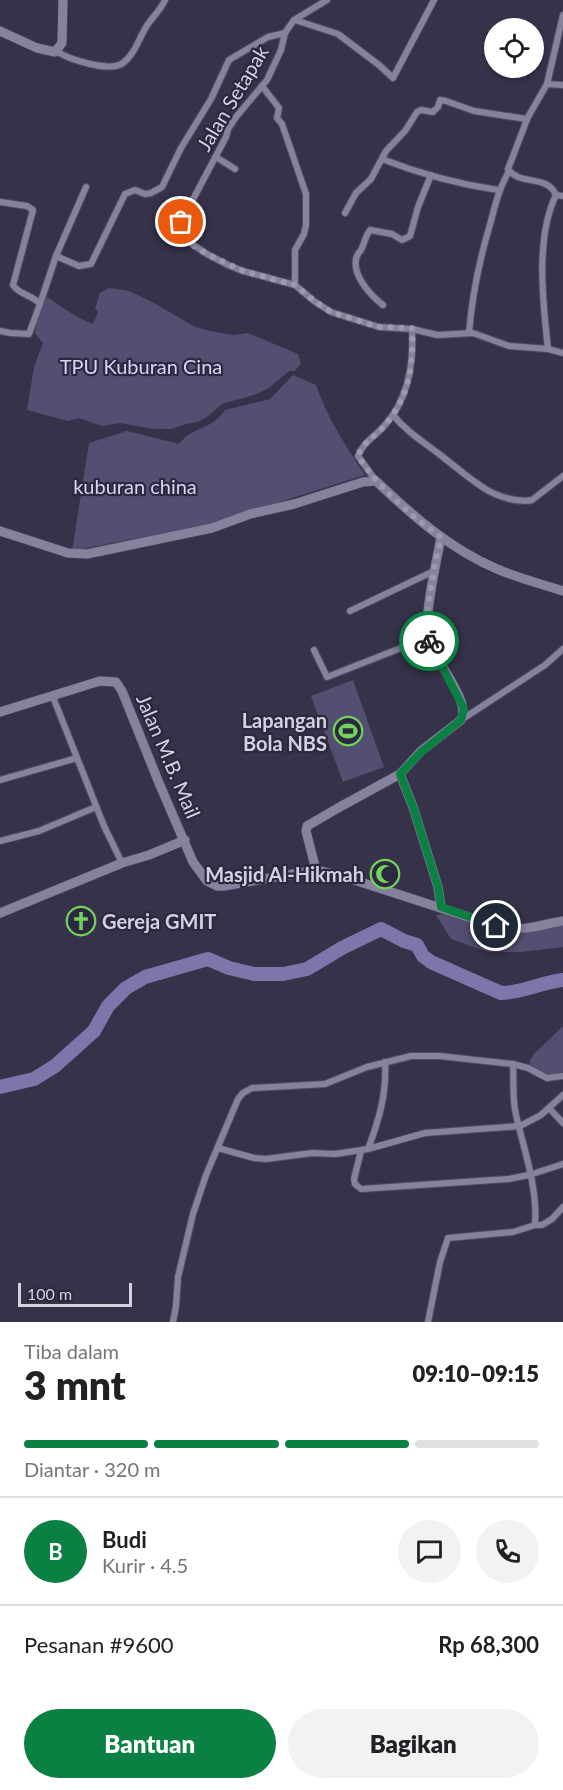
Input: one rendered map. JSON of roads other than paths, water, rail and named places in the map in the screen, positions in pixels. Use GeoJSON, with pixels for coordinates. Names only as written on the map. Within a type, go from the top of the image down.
{"type":"FeatureCollection","features":[{"type":"Feature","properties":{"kind":"street"},"geometry":{"type":"LineString","coordinates":[[56,51],[62,43],[63,0]]}},
{"type":"Feature","properties":{"kind":"street"},"geometry":{"type":"LineString","coordinates":[[0,31],[37,48],[56,51],[67,58],[108,67],[120,65],[130,56],[165,0]]}},
{"type":"Feature","properties":{"kind":"street","name":"Jalan Setapak"},"geometry":{"type":"LineString","coordinates":[[327,0],[294,20],[285,33],[281,50],[267,80],[236,117],[181,222],[179,235],[228,265],[295,285],[331,312],[378,327],[412,328],[433,334],[469,333],[509,346],[548,349],[563,353]]}},
{"type":"Feature","properties":{"kind":"street"},"geometry":{"type":"LineString","coordinates":[[294,20],[338,34],[390,74],[392,78],[434,0]]}},
{"type":"Feature","properties":{"kind":"street"},"geometry":{"type":"LineString","coordinates":[[548,349],[543,281],[544,245],[547,217],[559,196],[548,185],[514,176],[509,171],[508,164],[527,119],[547,84],[563,15]]}},
{"type":"Feature","properties":{"kind":"street"},"geometry":{"type":"LineString","coordinates":[[57,256],[79,266],[91,264],[125,194],[135,190],[145,194],[151,193],[162,187],[230,60],[268,37],[285,33]]}},
{"type":"Feature","properties":{"kind":"street"},"geometry":{"type":"LineString","coordinates":[[547,84],[563,85]]}},
{"type":"Feature","properties":{"kind":"street"},"geometry":{"type":"LineString","coordinates":[[262,86],[279,108],[277,118],[282,124],[306,194],[306,225],[295,250],[297,260],[295,285]]}},
{"type":"Feature","properties":{"kind":"street"},"geometry":{"type":"LineString","coordinates":[[345,213],[356,193],[371,179],[389,147],[405,131],[417,112],[421,110],[433,112],[440,100],[474,111],[527,119]]}},
{"type":"Feature","properties":{"kind":"street"},"geometry":{"type":"LineString","coordinates":[[216,157],[235,169]]}},
{"type":"Feature","properties":{"kind":"street"},"geometry":{"type":"LineString","coordinates":[[382,159],[411,171],[498,190]]}},
{"type":"Feature","properties":{"kind":"street"},"geometry":{"type":"LineString","coordinates":[[469,333],[473,293],[498,190],[509,171]]}},
{"type":"Feature","properties":{"kind":"street"},"geometry":{"type":"LineString","coordinates":[[382,305],[372,296],[359,276],[356,265],[357,254],[362,249],[370,230],[392,234],[402,240],[410,236],[418,207],[431,175]]}},
{"type":"Feature","properties":{"kind":"street"},"geometry":{"type":"LineString","coordinates":[[0,331],[29,334],[57,256],[86,188]]}},
{"type":"Feature","properties":{"kind":"street"},"geometry":{"type":"LineString","coordinates":[[0,202],[27,206],[33,210],[13,285],[40,304]]}},
{"type":"Feature","properties":{"kind":"street"},"geometry":{"type":"LineString","coordinates":[[412,328],[410,375],[404,396],[385,426],[364,444],[358,456],[376,481],[417,520],[441,537],[496,569],[563,591]]}},
{"type":"Feature","properties":{"kind":"street"},"geometry":{"type":"LineString","coordinates":[[393,415],[410,433],[463,473],[487,490],[503,497],[532,500],[563,476]]}},
{"type":"Feature","properties":{"kind":"street"},"geometry":{"type":"LineString","coordinates":[[0,531],[68,553],[87,554],[212,528],[250,514],[376,481]]}},
{"type":"Feature","properties":{"kind":"street"},"geometry":{"type":"LineString","coordinates":[[441,537],[428,617],[428,634],[436,657],[464,709],[461,720]]}},
{"type":"Feature","properties":{"kind":"street"},"geometry":{"type":"LineString","coordinates":[[350,611],[435,571]]}},
{"type":"Feature","properties":{"kind":"street"},"geometry":{"type":"LineString","coordinates":[[314,650],[327,677],[380,657],[428,634]]}},
{"type":"Feature","properties":{"kind":"street"},"geometry":{"type":"LineString","coordinates":[[316,870],[306,831],[308,826],[400,774],[421,752],[461,720],[563,650]]}},
{"type":"Feature","properties":{"kind":"street","name":"Jalan M.B. Mail"},"geometry":{"type":"LineString","coordinates":[[0,712],[100,681],[112,681],[119,684],[185,840],[1,910]]}},
{"type":"Feature","properties":{"kind":"street"},"geometry":{"type":"LineString","coordinates":[[53,697],[96,807],[122,863]]}},
{"type":"Feature","properties":{"kind":"street"},"geometry":{"type":"LineString","coordinates":[[0,780],[77,758]]}},
{"type":"Feature","properties":{"kind":"street"},"geometry":{"type":"LineString","coordinates":[[400,774],[435,876],[441,907]]}},
{"type":"Feature","properties":{"kind":"street"},"geometry":{"type":"LineString","coordinates":[[0,841],[39,831],[96,807]]}},
{"type":"Feature","properties":{"kind":"street"},"geometry":{"type":"LineString","coordinates":[[185,840],[200,874],[216,886],[316,870],[441,907],[466,917],[516,930],[563,921]]}},
{"type":"Feature","properties":{"kind":"street"},"geometry":{"type":"LineString","coordinates":[[173,1322],[178,1277],[206,1175],[238,1099],[246,1090],[266,1086],[335,1082],[362,1069],[411,1056],[439,1056],[513,1064],[528,1068],[547,1078],[563,1076]]}},
{"type":"Feature","properties":{"kind":"street"},"geometry":{"type":"LineString","coordinates":[[385,1062],[386,1083],[382,1110],[354,1179],[355,1184],[361,1189],[508,1179],[563,1164]]}},
{"type":"Feature","properties":{"kind":"street"},"geometry":{"type":"LineString","coordinates":[[513,1064],[514,1106],[529,1175],[535,1224]]}},
{"type":"Feature","properties":{"kind":"street"},"geometry":{"type":"LineString","coordinates":[[218,1148],[266,1159],[312,1153],[335,1154],[365,1150],[425,1133],[520,1126],[534,1120],[563,1095]]}},
{"type":"Feature","properties":{"kind":"street"},"geometry":{"type":"LineString","coordinates":[[549,1108],[563,1123]]}},
{"type":"Feature","properties":{"kind":"street"},"geometry":{"type":"LineString","coordinates":[[428,1322],[440,1262],[448,1239],[513,1232],[535,1224],[542,1225],[563,1207]]}},
{"type":"Feature","properties":{"kind":"waterway"},"geometry":{"type":"LineString","coordinates":[[0,1087],[34,1079],[55,1066],[94,1031],[108,1006],[126,988],[145,977],[208,959],[229,968],[254,974],[283,974],[307,969],[342,948],[381,929],[417,945],[423,956],[431,962],[501,993],[563,980]]}},
{"type":"Feature","properties":{"kind":"place","name":"Lapangan Bola NBS"},"geometry":{"type":"Point","coordinates":[348,731]}},
{"type":"Feature","properties":{"kind":"place","name":"Masjid Al-Hikmah"},"geometry":{"type":"Point","coordinates":[385,874]}},
{"type":"Feature","properties":{"kind":"place","name":"Gereja GMIT"},"geometry":{"type":"Point","coordinates":[81,921]}},
{"type":"Feature","properties":{"kind":"park label","name":"TPU Kuburan Cina"},"geometry":{"type":"Point","coordinates":[141,366]}},
{"type":"Feature","properties":{"kind":"park label","name":"kuburan china"},"geometry":{"type":"Point","coordinates":[135,486]}}]}
